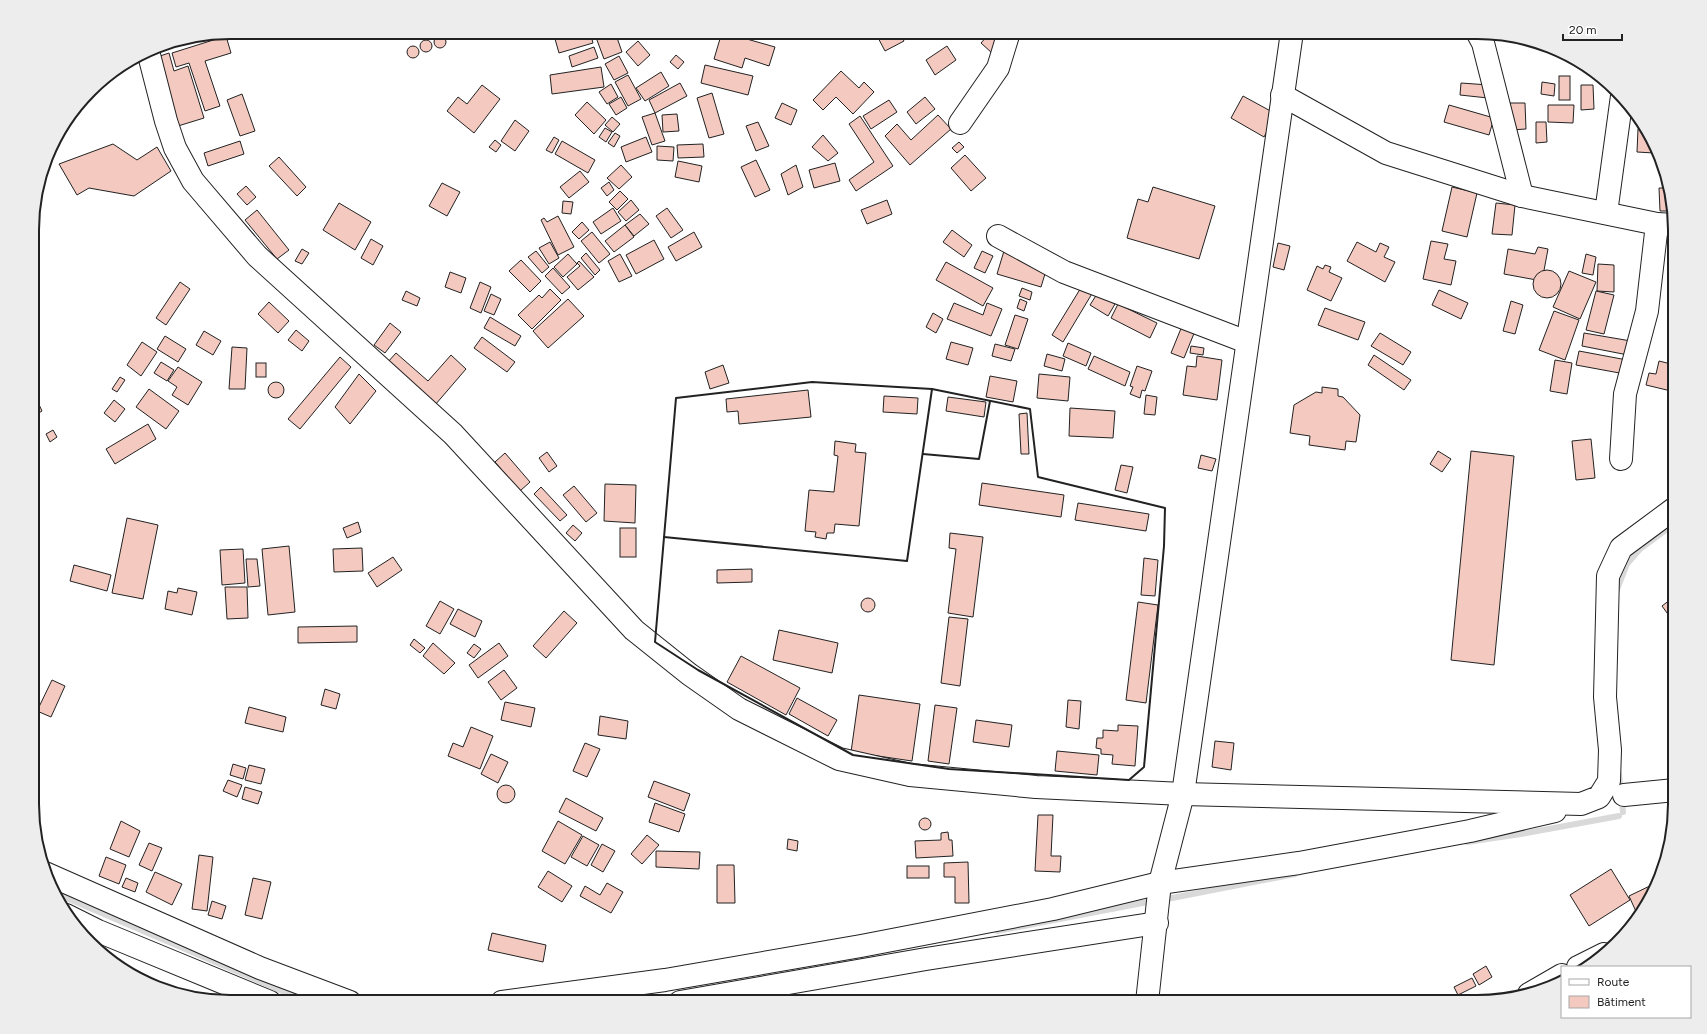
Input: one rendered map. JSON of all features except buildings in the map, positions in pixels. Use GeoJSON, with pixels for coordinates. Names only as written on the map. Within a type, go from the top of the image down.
{"type":"FeatureCollection","features":[{"type":"Feature","properties":{"kind":"street"},"geometry":{"type":"LineString","coordinates":[[960,123],[998,68],[1007,39]]}},
{"type":"Feature","properties":{"kind":"street"},"geometry":{"type":"LineString","coordinates":[[1148,995],[1157,923],[1160,883],[1183,794],[1291,39]]}},
{"type":"Feature","properties":{"kind":"street"},"geometry":{"type":"LineString","coordinates":[[1481,39],[1522,196]]}},
{"type":"Feature","properties":{"kind":"street"},"geometry":{"type":"LineString","coordinates":[[150,57],[166,121],[175,148],[193,181],[257,256],[453,434],[634,630],[689,674],[739,709],[839,759],[910,775],[1036,787],[1183,794],[1606,798],[1668,791]]}},
{"type":"Feature","properties":{"kind":"street"},"geometry":{"type":"LineString","coordinates":[[1282,95],[1386,153],[1522,196],[1666,224],[1647,311],[1625,394],[1621,459]]}},
{"type":"Feature","properties":{"kind":"street"},"geometry":{"type":"LineString","coordinates":[[1606,213],[1621,104]]}},
{"type":"Feature","properties":{"kind":"street"},"geometry":{"type":"LineString","coordinates":[[998,236],[1064,272],[1247,342]]}},
{"type":"Feature","properties":{"kind":"street"},"geometry":{"type":"LineString","coordinates":[[1606,798],[1610,781],[1610,750],[1605,697],[1608,576],[1621,548],[1668,513]]}},
{"type":"Feature","properties":{"kind":"street"},"geometry":{"type":"LineString","coordinates":[[554,995],[665,980],[861,946],[1053,909],[1160,883],[1299,863],[1470,832],[1606,798]]}},
{"type":"Feature","properties":{"kind":"street"},"geometry":{"type":"LineString","coordinates":[[54,877],[260,968],[331,995]]}},
{"type":"Feature","properties":{"kind":"street"},"geometry":{"type":"LineString","coordinates":[[81,922],[250,995]]}},
{"type":"Feature","properties":{"kind":"street"},"geometry":{"type":"LineString","coordinates":[[720,995],[926,959],[1157,923]]}},
{"type":"Feature","properties":{"kind":"waterway"},"geometry":{"type":"LineString","coordinates":[[1616,592],[1627,564],[1640,549],[1668,528]]}},
{"type":"Feature","properties":{"kind":"waterway"},"geometry":{"type":"LineString","coordinates":[[1619,774],[1623,812]]}},
{"type":"Feature","properties":{"kind":"waterway"},"geometry":{"type":"LineString","coordinates":[[1467,842],[1521,834],[1619,816]]}},
{"type":"Feature","properties":{"kind":"waterway"},"geometry":{"type":"LineString","coordinates":[[1162,900],[1295,874]]}},
{"type":"Feature","properties":{"kind":"waterway"},"geometry":{"type":"LineString","coordinates":[[64,897],[292,995]]}},
{"type":"Feature","properties":{"kind":"waterway"},"geometry":{"type":"LineString","coordinates":[[997,931],[1153,901]]}},
{"type":"Feature","properties":{"kind":"wall"},"geometry":{"type":"LineString","coordinates":[[812,382],[932,389],[1030,409],[1038,477],[1165,508],[1164,546],[1144,767],[1129,780],[949,769],[853,755],[698,670],[655,642],[676,398],[812,382]]}},
{"type":"Feature","properties":{"kind":"wall"},"geometry":{"type":"LineString","coordinates":[[664,537],[907,561],[932,389]]}},
{"type":"Feature","properties":{"kind":"wall"},"geometry":{"type":"LineString","coordinates":[[923,454],[979,459],[990,401]]}}]}
